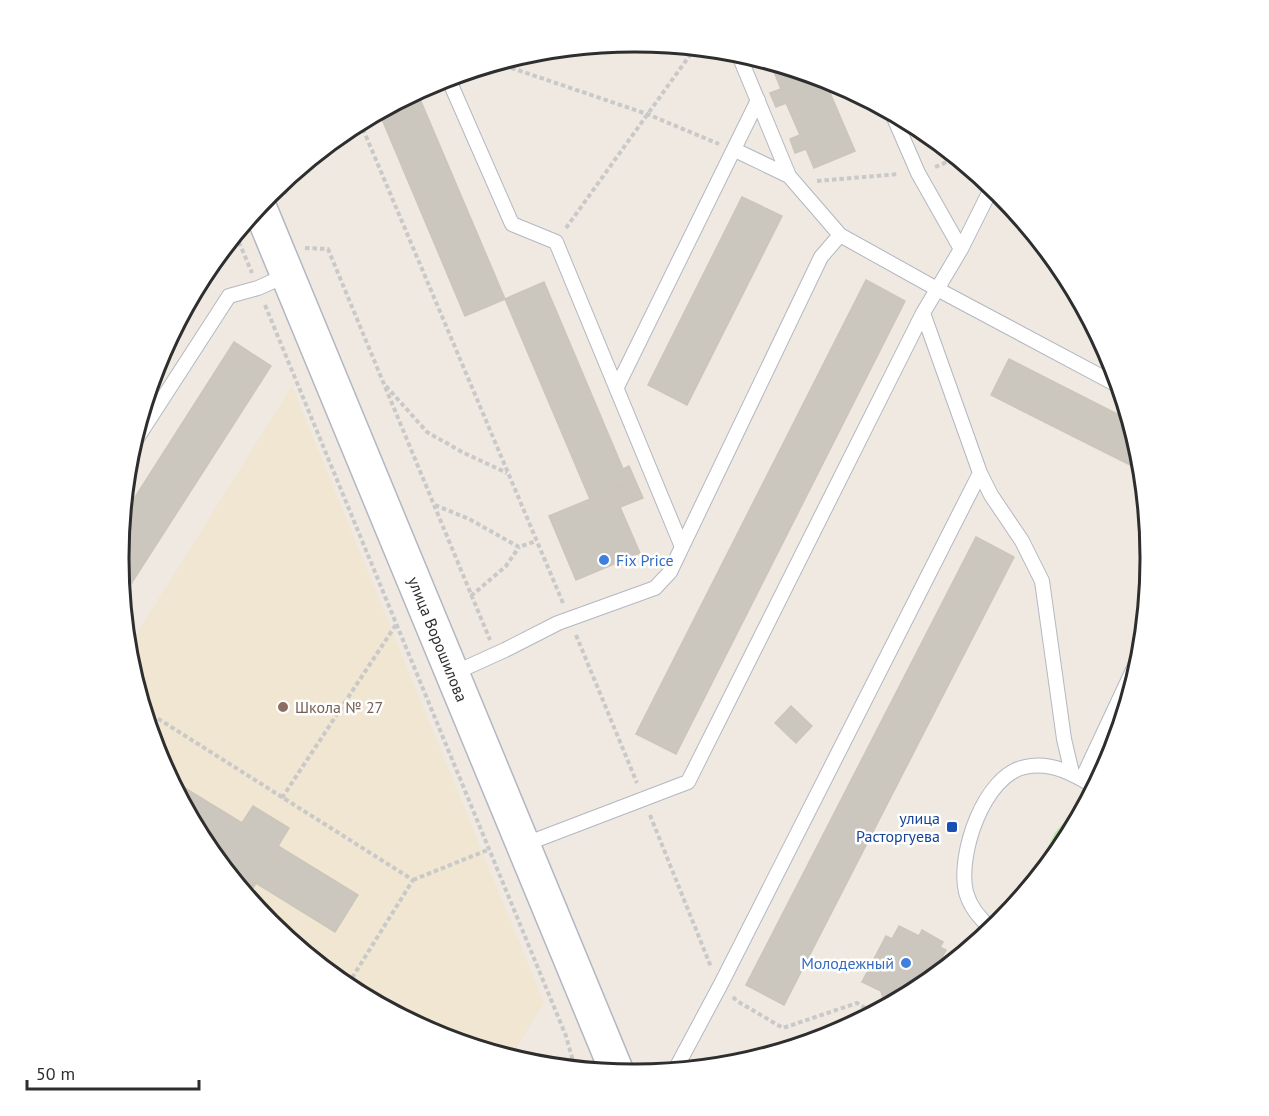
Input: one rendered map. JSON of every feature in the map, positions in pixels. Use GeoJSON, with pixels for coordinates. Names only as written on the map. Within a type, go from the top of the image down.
{"type":"FeatureCollection","features":[{"type":"Feature","properties":{"kind":"main road","name":"улица Ворошилова"},"geometry":{"type":"LineString","coordinates":[[263,216],[613,1063]]}},
{"type":"Feature","properties":{"kind":"lane"},"geometry":{"type":"LineString","coordinates":[[743,64],[789,176],[840,236],[1107,380]]}},
{"type":"Feature","properties":{"kind":"lane"},"geometry":{"type":"LineString","coordinates":[[452,87],[512,224],[556,242],[682,547]]}},
{"type":"Feature","properties":{"kind":"lane"},"geometry":{"type":"LineString","coordinates":[[617,387],[758,100]]}},
{"type":"Feature","properties":{"kind":"lane"},"geometry":{"type":"LineString","coordinates":[[898,127],[918,172],[961,249]]}},
{"type":"Feature","properties":{"kind":"lane"},"geometry":{"type":"LineString","coordinates":[[735,150],[789,176]]}},
{"type":"Feature","properties":{"kind":"lane"},"geometry":{"type":"LineString","coordinates":[[523,845],[688,782],[923,313],[961,249],[987,196]]}},
{"type":"Feature","properties":{"kind":"lane"},"geometry":{"type":"LineString","coordinates":[[452,674],[558,623],[655,588],[670,572],[821,256],[840,236]]}},
{"type":"Feature","properties":{"kind":"lane"},"geometry":{"type":"LineString","coordinates":[[148,422],[229,296],[258,288],[287,275]]}},
{"type":"Feature","properties":{"kind":"lane"},"geometry":{"type":"LineString","coordinates":[[923,313],[980,473],[991,495],[1022,541],[1042,580],[1065,739],[1077,776]]}},
{"type":"Feature","properties":{"kind":"lane"},"geometry":{"type":"LineString","coordinates":[[680,1061],[980,473]]}},
{"type":"Feature","properties":{"kind":"lane"},"geometry":{"type":"LineString","coordinates":[[1077,776],[1124,687]]}},
{"type":"Feature","properties":{"kind":"lane"},"geometry":{"type":"LineString","coordinates":[[984,923],[971,905],[964,881],[967,852],[981,810],[1002,780],[1025,766],[1042,765],[1077,776],[1088,783]]}},
{"type":"Feature","properties":{"kind":"path"},"geometry":{"type":"LineString","coordinates":[[556,242],[689,56]]}},
{"type":"Feature","properties":{"kind":"path"},"geometry":{"type":"LineString","coordinates":[[512,68],[646,114],[735,150]]}},
{"type":"Feature","properties":{"kind":"path"},"geometry":{"type":"LineString","coordinates":[[789,176],[815,181],[918,172],[947,161]]}},
{"type":"Feature","properties":{"kind":"path"},"geometry":{"type":"LineString","coordinates":[[239,243],[566,1036],[573,1059]]}},
{"type":"Feature","properties":{"kind":"path"},"geometry":{"type":"LineString","coordinates":[[305,248],[328,249],[496,654]]}},
{"type":"Feature","properties":{"kind":"path"},"geometry":{"type":"LineString","coordinates":[[384,384],[427,432],[462,452],[508,473]]}},
{"type":"Feature","properties":{"kind":"path"},"geometry":{"type":"LineString","coordinates":[[434,505],[469,519],[519,547]]}},
{"type":"Feature","properties":{"kind":"path"},"geometry":{"type":"LineString","coordinates":[[471,596],[506,566],[519,547],[536,541]]}},
{"type":"Feature","properties":{"kind":"path"},"geometry":{"type":"LineString","coordinates":[[282,798],[397,623]]}},
{"type":"Feature","properties":{"kind":"path"},"geometry":{"type":"LineString","coordinates":[[156,719],[157,717],[413,880],[353,977]]}},
{"type":"Feature","properties":{"kind":"shaded area","name":"Школа № 27"},"geometry":{"type":"Polygon","coordinates":[[[292,386],[544,1003],[515,1049],[472,1037],[441,1025],[382,996],[327,959],[301,938],[254,891],[214,839],[181,782],[167,751],[146,689],[135,636],[292,386]]]}},
{"type":"Feature","properties":{"kind":"green space"},"geometry":{"type":"Polygon","coordinates":[[[1066,820],[1055,839],[1044,855],[1055,833],[1066,820]]]}},
{"type":"Feature","properties":{"kind":"building"},"geometry":{"type":"Polygon","coordinates":[[[774,73],[829,92],[855,151],[814,168],[806,149],[795,153],[790,139],[800,135],[786,103],[776,107],[770,93],[781,89],[774,73]]]}},
{"type":"Feature","properties":{"kind":"building"},"geometry":{"type":"Polygon","coordinates":[[[421,101],[505,299],[465,316],[382,120],[421,101]]]}},
{"type":"Feature","properties":{"kind":"building"},"geometry":{"type":"Polygon","coordinates":[[[742,197],[782,216],[687,405],[648,385],[742,197]]]}},
{"type":"Feature","properties":{"kind":"building"},"geometry":{"type":"Polygon","coordinates":[[[866,280],[905,301],[676,754],[636,734],[866,280]]]}},
{"type":"Feature","properties":{"kind":"building"},"geometry":{"type":"Polygon","coordinates":[[[544,282],[629,483],[590,499],[505,299],[544,282]]]}},
{"type":"Feature","properties":{"kind":"building"},"geometry":{"type":"Polygon","coordinates":[[[234,342],[271,366],[130,586],[132,502],[234,342]]]}},
{"type":"Feature","properties":{"kind":"building"},"geometry":{"type":"Polygon","coordinates":[[[1009,359],[1119,415],[1131,466],[991,395],[1009,359]]]}},
{"type":"Feature","properties":{"kind":"building"},"geometry":{"type":"Polygon","coordinates":[[[629,466],[643,498],[620,507],[640,553],[576,580],[549,516],[629,483],[623,469],[629,466]]]}},
{"type":"Feature","properties":{"kind":"building"},"geometry":{"type":"Polygon","coordinates":[[[976,537],[1014,557],[784,1005],[746,985],[976,537]]]}},
{"type":"Feature","properties":{"kind":"building"},"geometry":{"type":"Polygon","coordinates":[[[791,706],[812,726],[796,743],[775,723],[791,706]]]}},
{"type":"Feature","properties":{"kind":"building"},"geometry":{"type":"Polygon","coordinates":[[[184,788],[242,823],[253,806],[289,828],[278,846],[358,895],[335,932],[256,883],[252,889],[233,866],[214,839],[184,788]]]}},
{"type":"Feature","properties":{"kind":"building"},"geometry":{"type":"Polygon","coordinates":[[[899,926],[919,936],[922,930],[943,942],[940,947],[946,950],[941,960],[883,998],[881,991],[862,982],[886,936],[892,939],[899,926]]]}},
{"type":"Feature","properties":{"kind":"place","name":"Fix Price"},"geometry":{"type":"Point","coordinates":[604,560]}},
{"type":"Feature","properties":{"kind":"place","name":"Школа № 27"},"geometry":{"type":"Point","coordinates":[283,707]}},
{"type":"Feature","properties":{"kind":"place","name":"улица Расторгуева"},"geometry":{"type":"Point","coordinates":[952,827]}},
{"type":"Feature","properties":{"kind":"place","name":"Молодежный"},"geometry":{"type":"Point","coordinates":[906,963]}}]}
